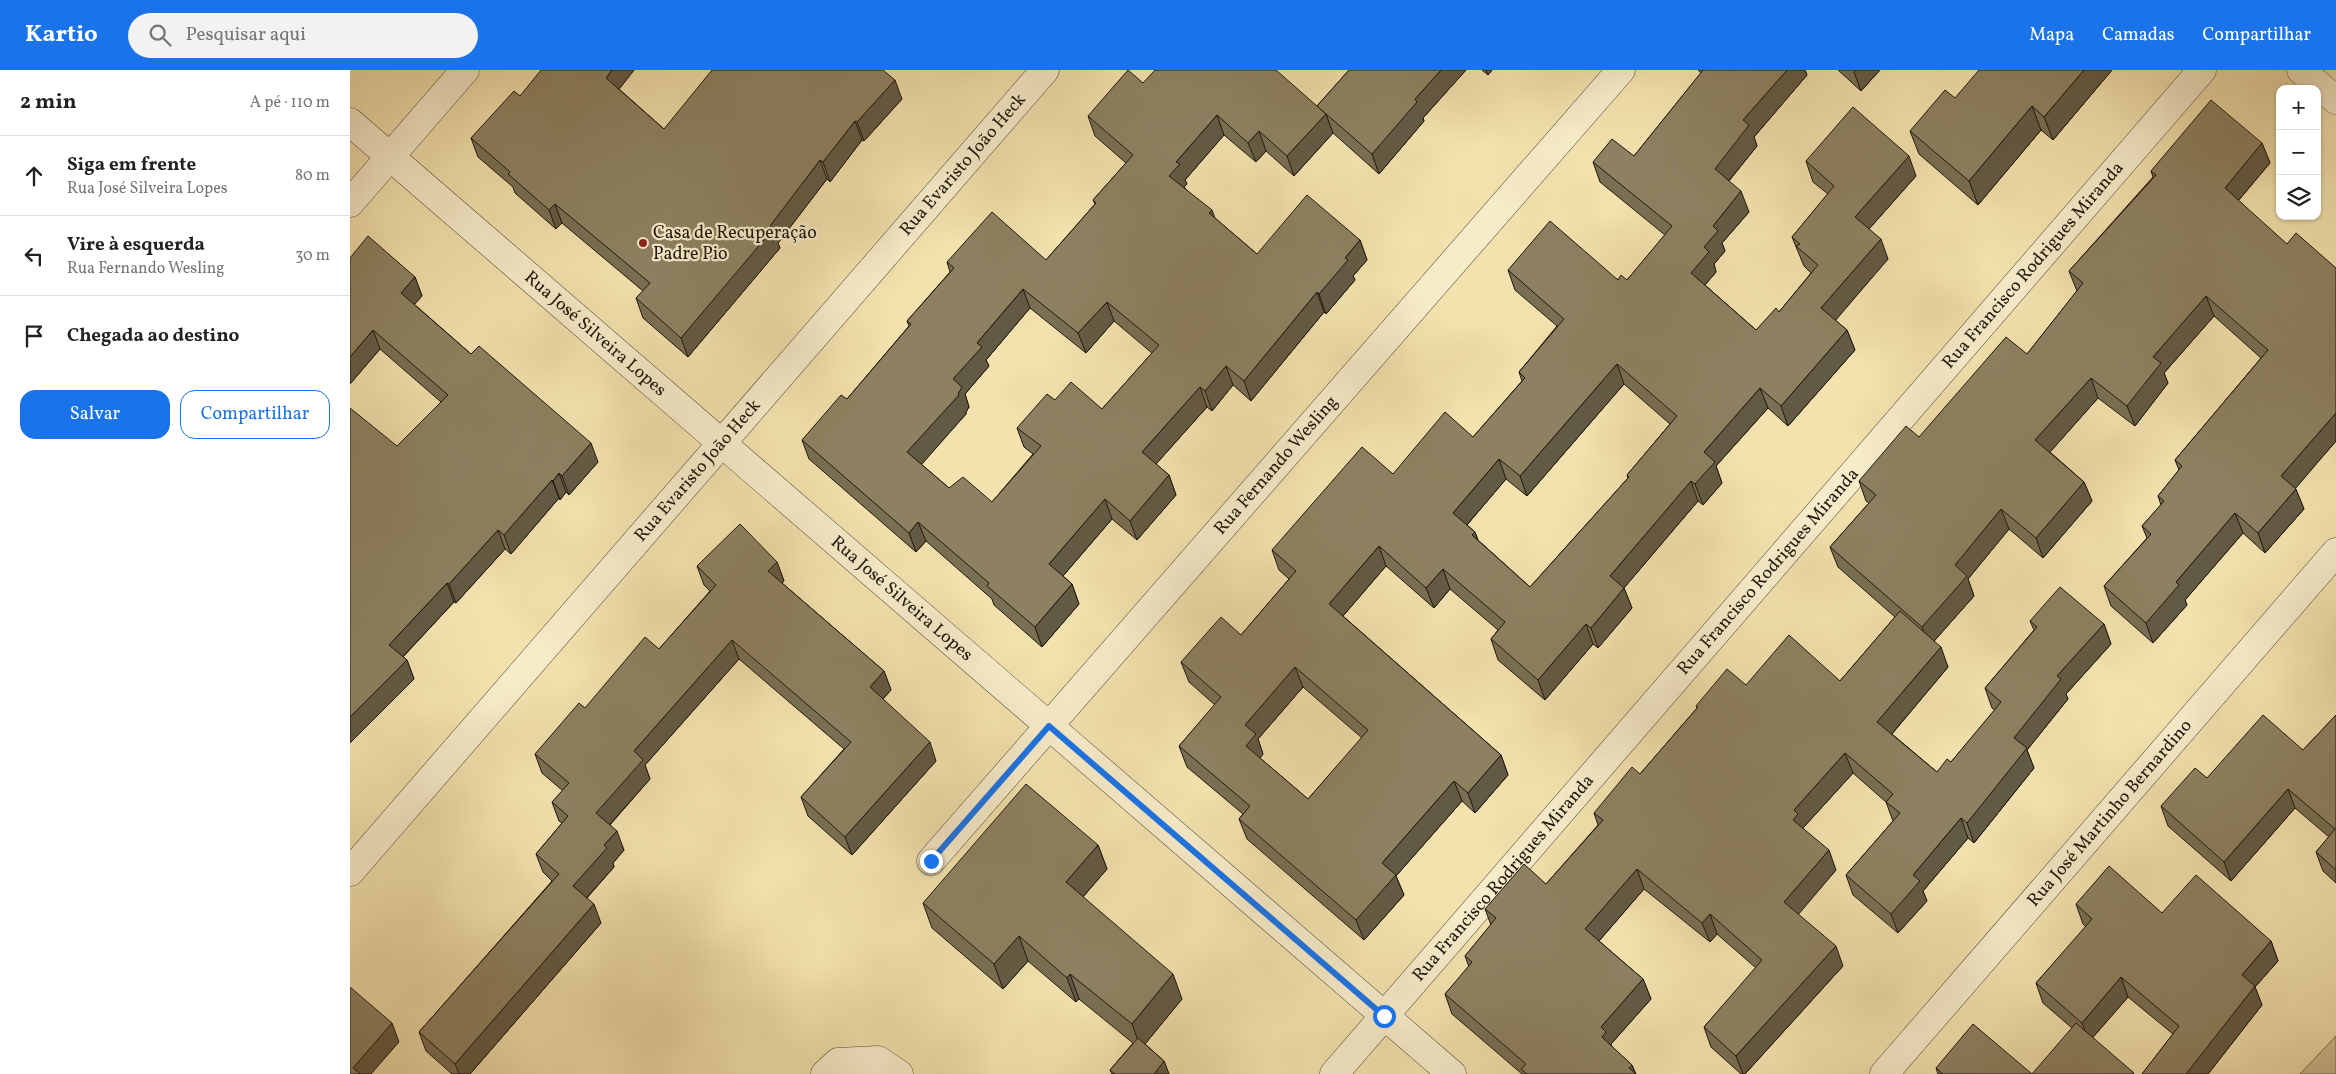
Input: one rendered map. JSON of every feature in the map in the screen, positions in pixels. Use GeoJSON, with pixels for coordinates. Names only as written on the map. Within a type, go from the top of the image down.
{"type":"FeatureCollection","features":[{"type":"Feature","properties":{"kind":"street"},"geometry":{"type":"LineString","coordinates":[[350,203],[465,70]]}},
{"type":"Feature","properties":{"kind":"street","name":"Rua Evaristo João Heck"},"geometry":{"type":"LineString","coordinates":[[350,872],[1045,70]]}},
{"type":"Feature","properties":{"kind":"street","name":"Rua Fernando Wesling"},"geometry":{"type":"LineString","coordinates":[[931,861],[1621,70]]}},
{"type":"Feature","properties":{"kind":"street","name":"Rua Francisco Rodrigues Miranda"},"geometry":{"type":"LineString","coordinates":[[1334,1074],[2202,70]]}},
{"type":"Feature","properties":{"kind":"street"},"geometry":{"type":"LineString","coordinates":[[2301,70],[2336,100]]}},
{"type":"Feature","properties":{"kind":"street","name":"Rua José Silveira Lopes"},"geometry":{"type":"LineString","coordinates":[[350,122],[1452,1074]]}},
{"type":"Feature","properties":{"kind":"street","name":"Rua José Martinho Bernardino"},"geometry":{"type":"LineString","coordinates":[[1884,1074],[2336,552]]}},
{"type":"Feature","properties":{"kind":"street"},"geometry":{"type":"LineString","coordinates":[[825,1074],[838,1062],[878,1060],[899,1074]]}},
{"type":"Feature","properties":{"kind":"shaded area"},"geometry":{"type":"Polygon","coordinates":[[[2336,1036],[2336,1074],[2300,1074],[2336,1036]]]}},
{"type":"Feature","properties":{"kind":"building"},"geometry":{"type":"Polygon","coordinates":[[[541,70],[612,70],[606,78],[664,129],[712,70],[883,70],[895,80],[857,122],[855,121],[823,162],[820,160],[770,226],[773,229],[681,338],[636,298],[650,283],[555,204],[549,210],[471,138],[514,91],[520,96],[541,70]]]}},
{"type":"Feature","properties":{"kind":"building"},"geometry":{"type":"Polygon","coordinates":[[[1128,70],[1143,83],[1155,70],[1276,70],[1326,114],[1287,156],[1259,131],[1248,143],[1217,115],[1176,162],[1180,164],[1169,176],[1212,210],[1209,213],[1257,254],[1307,195],[1360,240],[1345,258],[1348,260],[1319,294],[1317,292],[1244,381],[1226,366],[1205,391],[1200,387],[1142,452],[1169,475],[1130,521],[1105,499],[1049,564],[1072,584],[1035,627],[987,586],[989,583],[918,522],[909,533],[802,440],[841,395],[847,399],[911,324],[907,321],[954,268],[947,262],[992,212],[1046,260],[1096,203],[1093,200],[1133,155],[1088,116],[1128,70]],[[1023,289],[977,343],[982,347],[953,379],[962,387],[959,395],[907,452],[949,488],[963,477],[992,502],[1041,446],[1017,428],[1047,394],[1055,400],[1071,382],[1102,409],[1159,345],[1107,302],[1078,333],[1023,289]]]}},
{"type":"Feature","properties":{"kind":"building"},"geometry":{"type":"Polygon","coordinates":[[[1349,70],[1441,70],[1415,99],[1417,102],[1372,154],[1317,106],[1349,70]]]}},
{"type":"Feature","properties":{"kind":"building"},"geometry":{"type":"Polygon","coordinates":[[[1703,70],[1787,70],[1743,120],[1749,125],[1715,169],[1741,191],[1713,226],[1718,231],[1704,247],[1709,252],[1691,273],[1756,330],[1776,308],[1779,312],[1818,265],[1796,246],[1800,244],[1792,237],[1834,186],[1806,161],[1853,107],[1909,156],[1855,217],[1881,239],[1821,308],[1847,330],[1781,406],[1760,388],[1704,452],[1715,462],[1695,484],[1691,481],[1610,576],[1624,588],[1591,628],[1586,624],[1538,680],[1491,639],[1505,622],[1443,569],[1426,588],[1379,546],[1329,604],[1501,755],[1468,793],[1454,781],[1382,863],[1396,875],[1356,920],[1239,819],[1250,806],[1179,746],[1221,697],[1181,662],[1221,617],[1241,635],[1296,571],[1272,550],[1362,447],[1393,474],[1445,412],[1473,437],[1525,378],[1519,372],[1564,319],[1508,270],[1550,221],[1618,280],[1621,275],[1627,280],[1672,226],[1593,162],[1612,139],[1634,156],[1703,70]],[[1617,364],[1520,476],[1499,459],[1453,513],[1475,532],[1472,535],[1530,587],[1629,477],[1627,475],[1677,416],[1617,364]],[[1295,667],[1245,725],[1256,734],[1246,746],[1308,799],[1368,730],[1295,667]]]}},
{"type":"Feature","properties":{"kind":"building"},"geometry":{"type":"Polygon","coordinates":[[[1979,70],[2084,70],[2044,117],[2032,106],[1969,181],[1910,131],[1945,90],[1955,98],[1979,70]]]}},
{"type":"Feature","properties":{"kind":"building"},"geometry":{"type":"Polygon","coordinates":[[[2211,100],[2262,143],[2225,188],[2287,244],[2296,233],[2336,268],[2336,413],[2281,476],[2296,489],[2258,533],[2235,513],[2176,582],[2179,585],[2146,623],[2104,586],[2151,534],[2142,526],[2164,501],[2158,496],[2182,466],[2175,460],[2268,350],[2206,296],[2153,357],[2161,363],[2127,406],[2091,378],[2035,440],[2084,482],[2036,538],[2001,509],[1955,565],[1967,576],[1922,627],[1830,547],[1876,495],[1859,481],[1906,426],[1919,437],[2006,337],[2027,354],[2083,283],[2069,271],[2156,175],[2151,171],[2211,100]]]}},
{"type":"Feature","properties":{"kind":"building"},"geometry":{"type":"Polygon","coordinates":[[[368,236],[415,277],[401,293],[471,354],[479,346],[591,443],[562,476],[559,473],[552,480],[504,535],[498,530],[449,584],[447,583],[389,645],[407,660],[350,717],[350,408],[397,446],[448,395],[373,330],[350,357],[350,258],[368,236]]]}},
{"type":"Feature","properties":{"kind":"building"},"geometry":{"type":"Polygon","coordinates":[[[740,524],[777,562],[768,571],[884,671],[870,687],[930,742],[845,837],[801,797],[851,742],[732,640],[634,751],[643,760],[596,813],[617,831],[604,845],[607,848],[573,886],[594,904],[455,1064],[419,1032],[559,874],[536,854],[568,816],[552,802],[569,783],[535,754],[579,703],[585,708],[645,637],[659,649],[716,585],[697,566],[740,524]]]}},
{"type":"Feature","properties":{"kind":"building"},"geometry":{"type":"Polygon","coordinates":[[[2060,587],[2104,624],[2057,676],[2061,679],[2014,738],[2027,748],[1967,823],[1961,818],[1913,875],[1920,881],[1891,914],[1846,875],[1900,813],[1886,802],[1893,794],[1845,753],[1794,810],[1798,814],[1793,820],[1829,850],[1784,902],[1836,946],[1736,1056],[1704,1027],[1762,960],[1710,914],[1702,923],[1637,869],[1585,929],[1643,979],[1601,1027],[1606,1032],[1602,1037],[1632,1065],[1629,1068],[1636,1074],[1527,1074],[1521,1069],[1526,1064],[1445,994],[1472,962],[1465,956],[1496,918],[1485,909],[1524,864],[1546,884],[1603,820],[1594,813],[1632,767],[1640,774],[1698,707],[1696,706],[1727,669],[1746,685],[1789,635],[1840,681],[1900,611],[1941,647],[1877,722],[1937,772],[1947,759],[1951,762],[2001,702],[1985,688],[2037,627],[2030,621],[2060,587]]]}},
{"type":"Feature","properties":{"kind":"building"},"geometry":{"type":"Polygon","coordinates":[[[2263,715],[2303,750],[2336,715],[2336,870],[2316,852],[2335,829],[2288,789],[2224,862],[2161,806],[2195,768],[2207,778],[2263,715]]]}},
{"type":"Feature","properties":{"kind":"building"},"geometry":{"type":"Polygon","coordinates":[[[1026,784],[1098,845],[1066,882],[1173,974],[1132,1024],[1070,974],[1067,978],[1019,936],[994,964],[923,903],[1026,784]]]}},
{"type":"Feature","properties":{"kind":"building"},"geometry":{"type":"Polygon","coordinates":[[[2109,866],[2162,913],[2196,875],[2271,941],[2242,975],[2255,986],[2186,1074],[2142,1074],[2179,1026],[2121,977],[2082,1023],[2036,983],[2092,919],[2076,904],[2109,866]]]}},
{"type":"Feature","properties":{"kind":"building"},"geometry":{"type":"Polygon","coordinates":[[[350,987],[392,1023],[353,1068],[360,1074],[350,1074],[350,987]]]}},
{"type":"Feature","properties":{"kind":"building"},"geometry":{"type":"Polygon","coordinates":[[[2076,1023],[2134,1073],[2032,1074],[2076,1023]]]}},
{"type":"Feature","properties":{"kind":"building"},"geometry":{"type":"Polygon","coordinates":[[[1973,1024],[2032,1074],[1943,1074],[1936,1068],[1973,1024]]]}},
{"type":"Feature","properties":{"kind":"building"},"geometry":{"type":"Polygon","coordinates":[[[1138,1038],[1164,1061],[1154,1074],[1115,1074],[1110,1070],[1138,1038]]]}},
{"type":"Feature","properties":{"kind":"place","name":"Casa de Recuperação Padre Pio"},"geometry":{"type":"Point","coordinates":[643,243]}},
{"type":"Feature","properties":{"kind":"route"},"geometry":{"type":"LineString","coordinates":[[931,861],[1049,726],[1384,1016]]}}]}
